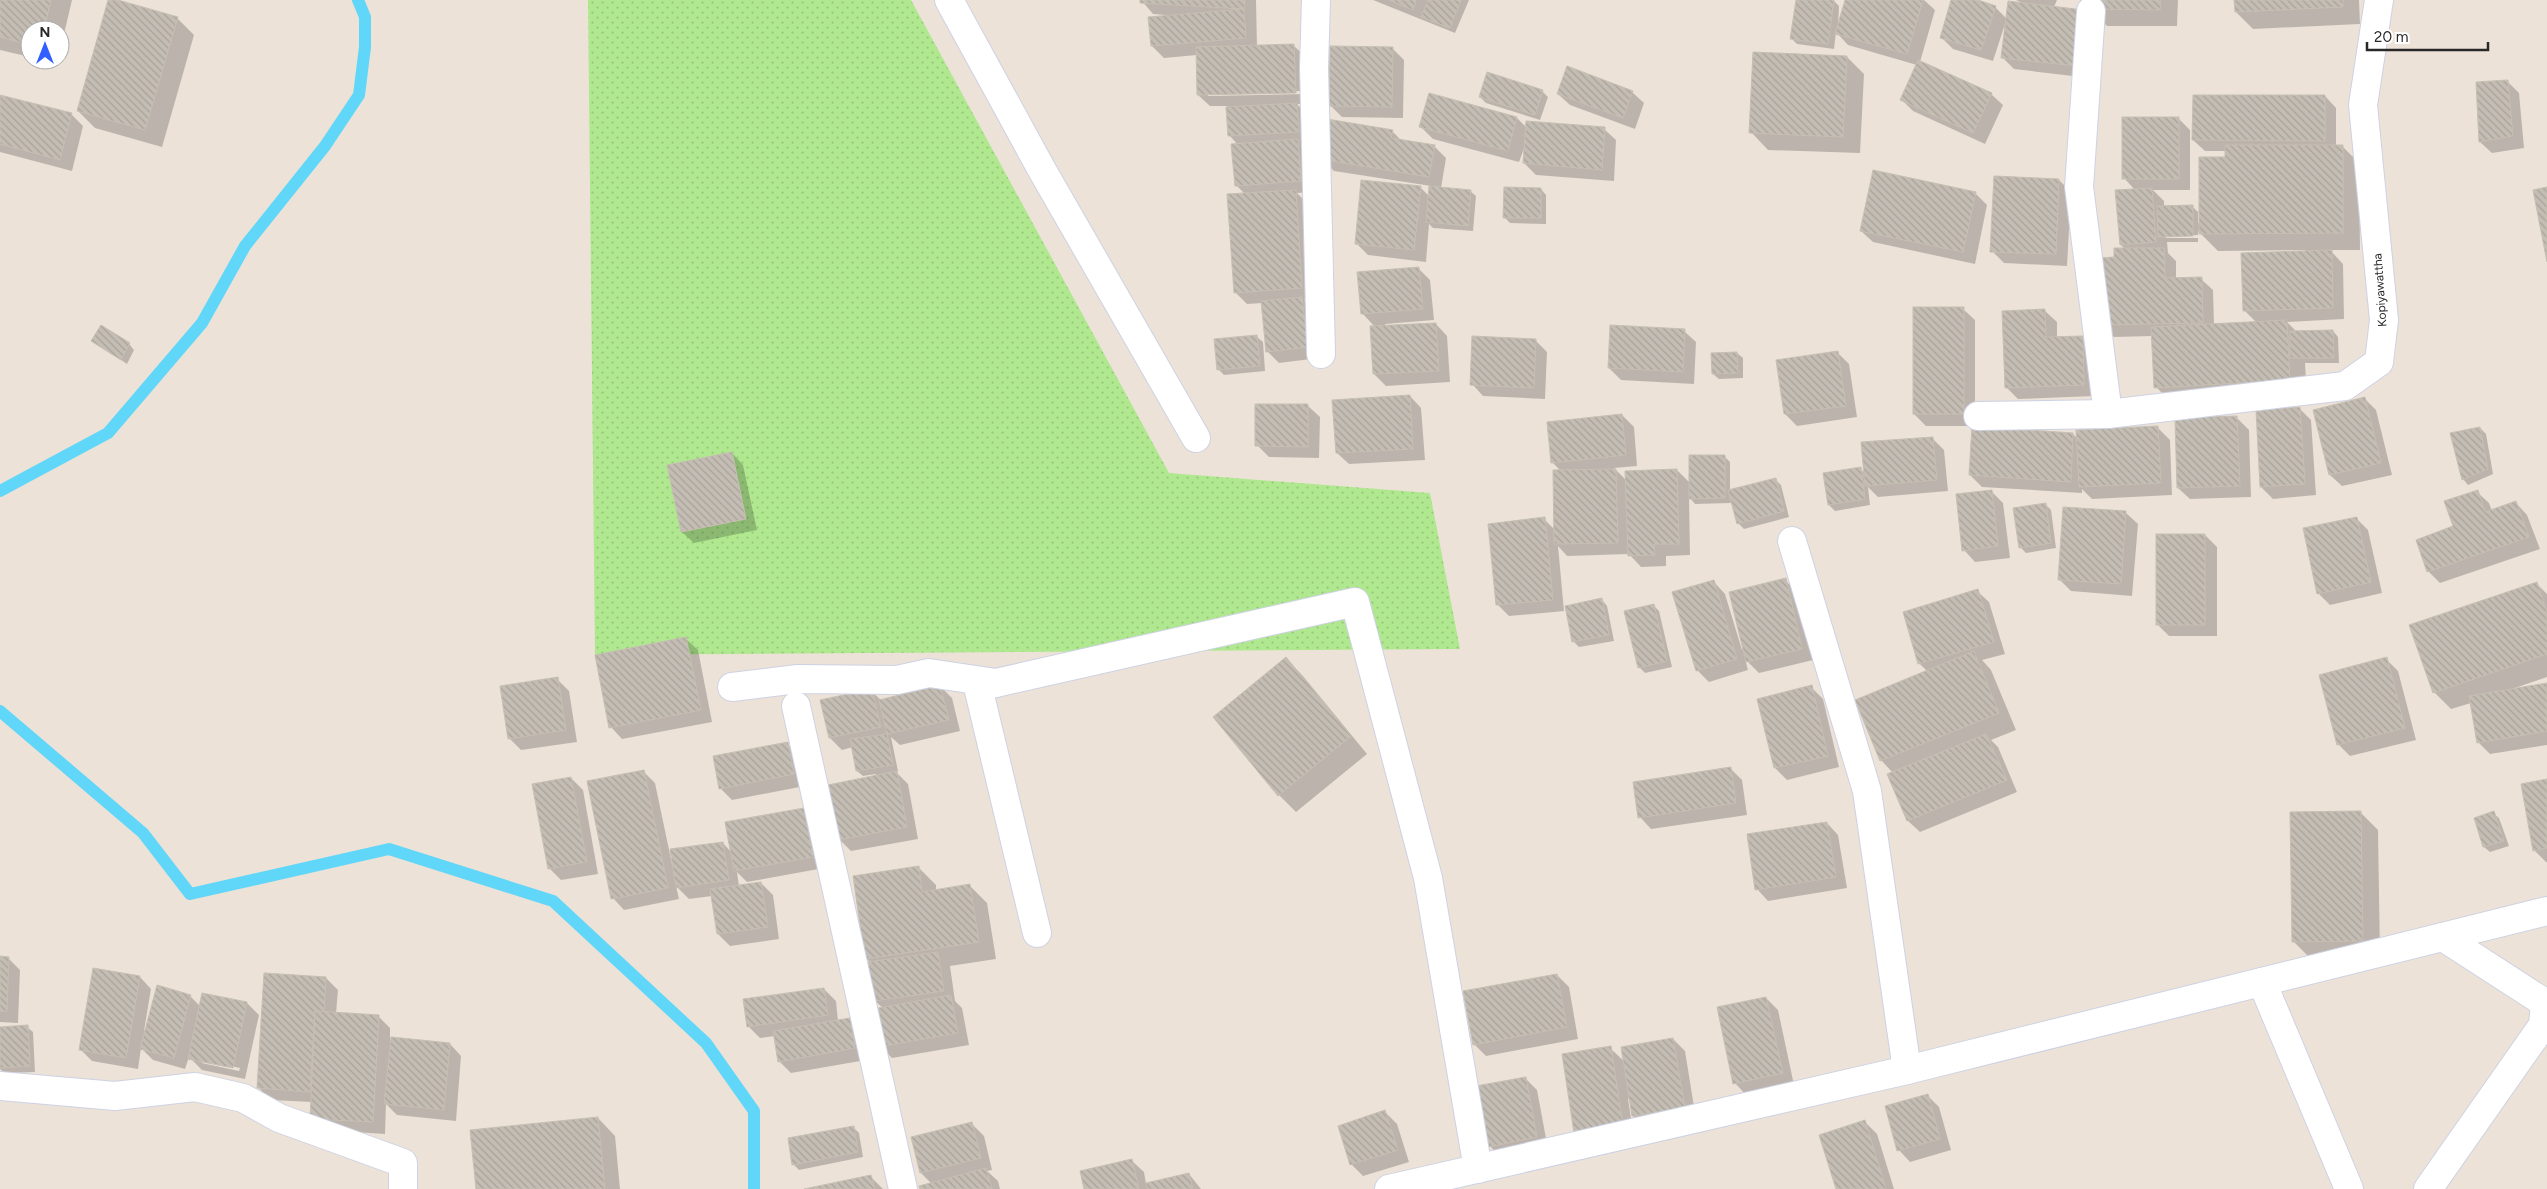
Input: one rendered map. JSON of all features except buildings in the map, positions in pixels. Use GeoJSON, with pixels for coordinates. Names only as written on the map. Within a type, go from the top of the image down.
{"type":"FeatureCollection","features":[{"type":"Feature","properties":{"kind":"street"},"geometry":{"type":"LineString","coordinates":[[949,0],[1042,170],[1196,438]]}},
{"type":"Feature","properties":{"kind":"street"},"geometry":{"type":"LineString","coordinates":[[1316,0],[1314,68],[1321,354]]}},
{"type":"Feature","properties":{"kind":"street","name":"Kopiyawattha"},"geometry":{"type":"LineString","coordinates":[[1978,416],[2108,414],[2344,386],[2379,362],[2384,320],[2363,105],[2379,0]]}},
{"type":"Feature","properties":{"kind":"street"},"geometry":{"type":"LineString","coordinates":[[2091,11],[2079,187],[2108,414]]}},
{"type":"Feature","properties":{"kind":"street"},"geometry":{"type":"LineString","coordinates":[[1792,541],[1867,791],[1907,1070]]}},
{"type":"Feature","properties":{"kind":"street"},"geometry":{"type":"LineString","coordinates":[[1037,933],[978,687],[1354,602],[1428,878],[1478,1169]]}},
{"type":"Feature","properties":{"kind":"street"},"geometry":{"type":"LineString","coordinates":[[732,687],[798,680],[897,680],[929,673],[996,683]]}},
{"type":"Feature","properties":{"kind":"street"},"geometry":{"type":"LineString","coordinates":[[796,706],[903,1189]]}},
{"type":"Feature","properties":{"kind":"street"},"geometry":{"type":"LineString","coordinates":[[1388,1189],[1907,1070],[2547,911]]}},
{"type":"Feature","properties":{"kind":"street"},"geometry":{"type":"LineString","coordinates":[[2428,1189],[2543,1025],[2545,1003],[2443,937]]}},
{"type":"Feature","properties":{"kind":"street"},"geometry":{"type":"LineString","coordinates":[[2262,982],[2349,1189]]}},
{"type":"Feature","properties":{"kind":"street"},"geometry":{"type":"LineString","coordinates":[[0,1086],[115,1096],[195,1087],[243,1098],[280,1118],[403,1163],[403,1189]]}},
{"type":"Feature","properties":{"kind":"green space"},"geometry":{"type":"Polygon","coordinates":[[[588,0],[911,0],[1169,473],[1430,493],[1460,649],[595,655],[588,0]]]}},
{"type":"Feature","properties":{"kind":"waterway"},"geometry":{"type":"LineString","coordinates":[[0,491],[108,433],[202,323],[245,246],[325,146],[359,95],[365,47],[365,17],[358,0]]}},
{"type":"Feature","properties":{"kind":"waterway"},"geometry":{"type":"LineString","coordinates":[[0,711],[143,833],[190,894],[389,849],[553,901],[706,1043],[754,1111],[754,1189]]}}]}
